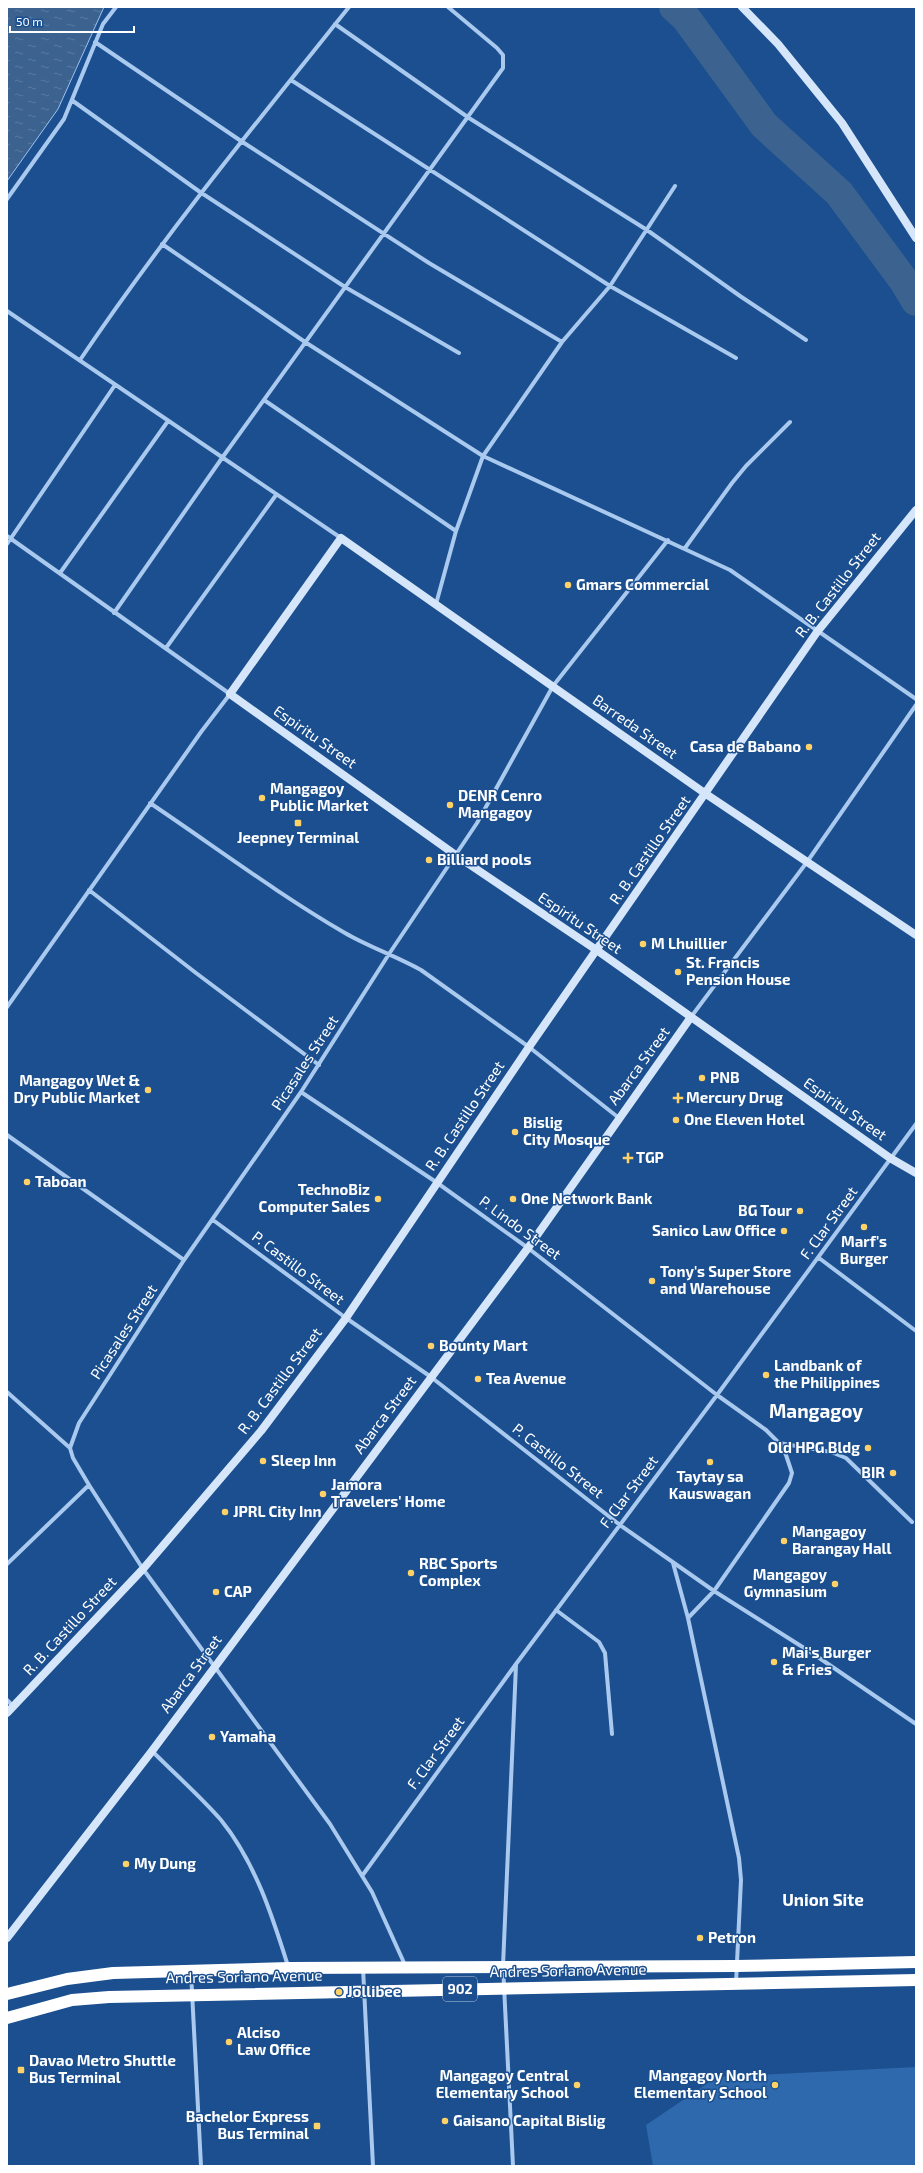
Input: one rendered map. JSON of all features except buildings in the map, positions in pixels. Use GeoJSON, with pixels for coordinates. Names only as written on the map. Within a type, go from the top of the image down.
{"type":"FeatureCollection","features":[{"type":"Feature","properties":{"kind":"highway","name":"Andres Soriano Avenue"},"geometry":{"type":"LineString","coordinates":[[7,1994],[67,1978],[113,1974],[192,1971],[288,1968],[736,1966],[916,1962]]}},
{"type":"Feature","properties":{"kind":"highway","name":"Andres Soriano Avenue"},"geometry":{"type":"LineString","coordinates":[[7,2018],[72,2000],[192,1994],[916,1980]]}},
{"type":"Feature","properties":{"kind":"street"},"geometry":{"type":"LineString","coordinates":[[7,199],[54,134],[73,100],[103,24],[116,7]]}},
{"type":"Feature","properties":{"kind":"street"},"geometry":{"type":"LineString","coordinates":[[80,360],[122,297],[200,192],[349,7]]}},
{"type":"Feature","properties":{"kind":"street"},"geometry":{"type":"LineString","coordinates":[[114,613],[222,458],[503,68],[503,55],[497,48],[448,7]]}},
{"type":"Feature","properties":{"kind":"street"},"geometry":{"type":"LineString","coordinates":[[742,7],[778,44],[842,124],[916,238]]}},
{"type":"Feature","properties":{"kind":"street"},"geometry":{"type":"LineString","coordinates":[[335,24],[468,118],[647,230],[740,296],[806,340]]}},
{"type":"Feature","properties":{"kind":"street"},"geometry":{"type":"LineString","coordinates":[[95,42],[241,141],[383,234],[562,342]]}},
{"type":"Feature","properties":{"kind":"street"},"geometry":{"type":"LineString","coordinates":[[291,80],[610,286],[736,358]]}},
{"type":"Feature","properties":{"kind":"street"},"geometry":{"type":"LineString","coordinates":[[73,100],[200,192],[345,287],[459,353]]}},
{"type":"Feature","properties":{"kind":"street"},"geometry":{"type":"LineString","coordinates":[[436,604],[456,531],[483,456],[562,342],[610,286],[675,186]]}},
{"type":"Feature","properties":{"kind":"street"},"geometry":{"type":"LineString","coordinates":[[162,244],[305,342],[483,456],[668,540],[730,570],[817,632],[916,699]]}},
{"type":"Feature","properties":{"kind":"street"},"geometry":{"type":"LineString","coordinates":[[7,311],[341,538],[230,694],[150,802],[7,1007]]}},
{"type":"Feature","properties":{"kind":"street"},"geometry":{"type":"LineString","coordinates":[[7,544],[9,538],[116,385]]}},
{"type":"Feature","properties":{"kind":"street"},"geometry":{"type":"LineString","coordinates":[[264,400],[456,531]]}},
{"type":"Feature","properties":{"kind":"street"},"geometry":{"type":"LineString","coordinates":[[60,573],[168,421]]}},
{"type":"Feature","properties":{"kind":"street"},"geometry":{"type":"LineString","coordinates":[[685,548],[741,471],[790,422]]}},
{"type":"Feature","properties":{"kind":"street"},"geometry":{"type":"LineString","coordinates":[[166,648],[276,495]]}},
{"type":"Feature","properties":{"kind":"street","name":"R. B. Castillo Street"},"geometry":{"type":"LineString","coordinates":[[7,1713],[143,1569],[261,1431],[346,1318],[436,1182],[529,1047],[598,951],[817,632],[916,510]]}},
{"type":"Feature","properties":{"kind":"street"},"geometry":{"type":"LineString","coordinates":[[9,538],[230,694]]}},
{"type":"Feature","properties":{"kind":"street","name":"Barreda Street"},"geometry":{"type":"LineString","coordinates":[[341,538],[706,794],[916,935]]}},
{"type":"Feature","properties":{"kind":"street","name":"Picasales Street"},"geometry":{"type":"LineString","coordinates":[[70,1448],[79,1424],[184,1260],[214,1220],[301,1092],[390,954],[456,856],[492,797],[553,686],[668,540]]}},
{"type":"Feature","properties":{"kind":"street","name":"Espiritu Street"},"geometry":{"type":"LineString","coordinates":[[230,694],[456,856],[598,951],[890,1158],[916,1173]]}},
{"type":"Feature","properties":{"kind":"street"},"geometry":{"type":"LineString","coordinates":[[691,1017],[807,862],[916,705]]}},
{"type":"Feature","properties":{"kind":"street"},"geometry":{"type":"LineString","coordinates":[[150,802],[326,921],[366,945],[390,954],[421,970],[529,1047],[619,1118]]}},
{"type":"Feature","properties":{"kind":"street"},"geometry":{"type":"LineString","coordinates":[[89,890],[196,973],[319,1064]]}},
{"type":"Feature","properties":{"kind":"street","name":"Abarca Street"},"geometry":{"type":"LineString","coordinates":[[7,1938],[152,1751],[214,1666],[528,1248],[691,1017]]}},
{"type":"Feature","properties":{"kind":"street","name":"P. Lindo Street"},"geometry":{"type":"LineString","coordinates":[[301,1092],[436,1182],[528,1248],[717,1396],[766,1430],[779,1443],[791,1467],[791,1478],[714,1592],[688,1618]]}},
{"type":"Feature","properties":{"kind":"street","name":"F. Clar Street"},"geometry":{"type":"LineString","coordinates":[[362,1876],[516,1664],[717,1396],[916,1124]]}},
{"type":"Feature","properties":{"kind":"street"},"geometry":{"type":"LineString","coordinates":[[7,1136],[184,1260]]}},
{"type":"Feature","properties":{"kind":"street","name":"P. Castillo Street"},"geometry":{"type":"LineString","coordinates":[[214,1220],[346,1318],[431,1377],[620,1525],[714,1592],[812,1653],[916,1724]]}},
{"type":"Feature","properties":{"kind":"street"},"geometry":{"type":"LineString","coordinates":[[819,1258],[916,1331]]}},
{"type":"Feature","properties":{"kind":"street"},"geometry":{"type":"LineString","coordinates":[[7,1392],[70,1448],[73,1458],[89,1485],[143,1569],[310,1796],[362,1876],[380,1910],[406,1967]]}},
{"type":"Feature","properties":{"kind":"street"},"geometry":{"type":"LineString","coordinates":[[779,1443],[831,1452],[846,1458],[912,1522]]}},
{"type":"Feature","properties":{"kind":"street"},"geometry":{"type":"LineString","coordinates":[[7,1564],[89,1485]]}},
{"type":"Feature","properties":{"kind":"street"},"geometry":{"type":"LineString","coordinates":[[673,1563],[688,1618],[739,1858],[741,1880],[736,1984]]}},
{"type":"Feature","properties":{"kind":"street"},"geometry":{"type":"LineString","coordinates":[[556,1610],[599,1642],[605,1653],[612,1734]]}},
{"type":"Feature","properties":{"kind":"street"},"geometry":{"type":"LineString","coordinates":[[513,2166],[503,1966],[516,1664]]}},
{"type":"Feature","properties":{"kind":"street"},"geometry":{"type":"LineString","coordinates":[[7,1700],[14,1706]]}},
{"type":"Feature","properties":{"kind":"street"},"geometry":{"type":"LineString","coordinates":[[152,1751],[220,1820],[239,1847],[266,1900],[288,1968]]}},
{"type":"Feature","properties":{"kind":"street"},"geometry":{"type":"LineString","coordinates":[[363,1968],[373,2166]]}},
{"type":"Feature","properties":{"kind":"street"},"geometry":{"type":"LineString","coordinates":[[192,1971],[201,2166]]}},
{"type":"Feature","properties":{"kind":"shaded area"},"geometry":{"type":"Polygon","coordinates":[[[916,2067],[916,2166],[653,2166],[646,2125],[717,2077],[916,2067]]]}},
{"type":"Feature","properties":{"kind":"water"},"geometry":{"type":"Polygon","coordinates":[[[7,7],[104,7],[58,109],[7,181],[7,7]]]}},
{"type":"Feature","properties":{"kind":"waterway"},"geometry":{"type":"LineString","coordinates":[[674,7],[686,18],[764,125],[839,193],[904,281],[916,301]]}},
{"type":"Feature","properties":{"kind":"place","name":"Gmars Commercial"},"geometry":{"type":"Point","coordinates":[568,585]}},
{"type":"Feature","properties":{"kind":"place","name":"Casa de Babano"},"geometry":{"type":"Point","coordinates":[809,747]}},
{"type":"Feature","properties":{"kind":"place","name":"Mangagoy Public Market"},"geometry":{"type":"Point","coordinates":[262,798]}},
{"type":"Feature","properties":{"kind":"place","name":"DENR Cenro Mangagoy"},"geometry":{"type":"Point","coordinates":[450,805]}},
{"type":"Feature","properties":{"kind":"place","name":"Jeepney Terminal"},"geometry":{"type":"Point","coordinates":[298,823]}},
{"type":"Feature","properties":{"kind":"place","name":"Billiard pools"},"geometry":{"type":"Point","coordinates":[429,860]}},
{"type":"Feature","properties":{"kind":"place","name":"M Lhuillier"},"geometry":{"type":"Point","coordinates":[643,944]}},
{"type":"Feature","properties":{"kind":"place","name":"St. Francis Pension House"},"geometry":{"type":"Point","coordinates":[678,972]}},
{"type":"Feature","properties":{"kind":"place","name":"PNB"},"geometry":{"type":"Point","coordinates":[702,1078]}},
{"type":"Feature","properties":{"kind":"place","name":"Mangagoy Wet & Dry Public Market"},"geometry":{"type":"Point","coordinates":[148,1090]}},
{"type":"Feature","properties":{"kind":"place","name":"Mercury Drug"},"geometry":{"type":"Point","coordinates":[678,1098]}},
{"type":"Feature","properties":{"kind":"place","name":"One Eleven Hotel"},"geometry":{"type":"Point","coordinates":[676,1120]}},
{"type":"Feature","properties":{"kind":"place","name":"Bislig City Mosque"},"geometry":{"type":"Point","coordinates":[515,1132]}},
{"type":"Feature","properties":{"kind":"place","name":"TGP"},"geometry":{"type":"Point","coordinates":[628,1158]}},
{"type":"Feature","properties":{"kind":"place","name":"Taboan"},"geometry":{"type":"Point","coordinates":[27,1182]}},
{"type":"Feature","properties":{"kind":"place","name":"TechnoBiz Computer Sales"},"geometry":{"type":"Point","coordinates":[378,1199]}},
{"type":"Feature","properties":{"kind":"place","name":"One Network Bank"},"geometry":{"type":"Point","coordinates":[513,1199]}},
{"type":"Feature","properties":{"kind":"place","name":"BG Tour"},"geometry":{"type":"Point","coordinates":[800,1211]}},
{"type":"Feature","properties":{"kind":"place","name":"Marf's Burger"},"geometry":{"type":"Point","coordinates":[864,1227]}},
{"type":"Feature","properties":{"kind":"place","name":"Sanico Law Office"},"geometry":{"type":"Point","coordinates":[784,1231]}},
{"type":"Feature","properties":{"kind":"place","name":"Tony's Super Store and Warehouse"},"geometry":{"type":"Point","coordinates":[652,1281]}},
{"type":"Feature","properties":{"kind":"place","name":"Bounty Mart"},"geometry":{"type":"Point","coordinates":[431,1346]}},
{"type":"Feature","properties":{"kind":"place","name":"Landbank of the Philippines"},"geometry":{"type":"Point","coordinates":[766,1375]}},
{"type":"Feature","properties":{"kind":"place","name":"Tea Avenue"},"geometry":{"type":"Point","coordinates":[478,1379]}},
{"type":"Feature","properties":{"kind":"place","name":"Old HPG Bldg"},"geometry":{"type":"Point","coordinates":[868,1448]}},
{"type":"Feature","properties":{"kind":"place","name":"Sleep Inn"},"geometry":{"type":"Point","coordinates":[263,1461]}},
{"type":"Feature","properties":{"kind":"place","name":"Taytay sa Kauswagan"},"geometry":{"type":"Point","coordinates":[710,1462]}},
{"type":"Feature","properties":{"kind":"place","name":"BIR"},"geometry":{"type":"Point","coordinates":[893,1473]}},
{"type":"Feature","properties":{"kind":"place","name":"Jamora Travelers' Home"},"geometry":{"type":"Point","coordinates":[323,1494]}},
{"type":"Feature","properties":{"kind":"place","name":"JPRL City Inn"},"geometry":{"type":"Point","coordinates":[225,1512]}},
{"type":"Feature","properties":{"kind":"place","name":"Mangagoy Barangay Hall"},"geometry":{"type":"Point","coordinates":[784,1541]}},
{"type":"Feature","properties":{"kind":"place","name":"RBC Sports Complex"},"geometry":{"type":"Point","coordinates":[411,1573]}},
{"type":"Feature","properties":{"kind":"place","name":"Mangagoy Gymnasium"},"geometry":{"type":"Point","coordinates":[835,1584]}},
{"type":"Feature","properties":{"kind":"place","name":"CAP"},"geometry":{"type":"Point","coordinates":[216,1592]}},
{"type":"Feature","properties":{"kind":"place","name":"Mai's Burger & Fries"},"geometry":{"type":"Point","coordinates":[774,1662]}},
{"type":"Feature","properties":{"kind":"place","name":"Yamaha"},"geometry":{"type":"Point","coordinates":[212,1737]}},
{"type":"Feature","properties":{"kind":"place","name":"My Dung"},"geometry":{"type":"Point","coordinates":[126,1864]}},
{"type":"Feature","properties":{"kind":"place","name":"Petron"},"geometry":{"type":"Point","coordinates":[700,1938]}},
{"type":"Feature","properties":{"kind":"place","name":"Jollibee"},"geometry":{"type":"Point","coordinates":[339,1992]}},
{"type":"Feature","properties":{"kind":"place","name":"Alciso Law Office"},"geometry":{"type":"Point","coordinates":[229,2042]}},
{"type":"Feature","properties":{"kind":"place","name":"Davao Metro Shuttle Bus Terminal"},"geometry":{"type":"Point","coordinates":[21,2070]}},
{"type":"Feature","properties":{"kind":"place","name":"Mangagoy Central Elementary School"},"geometry":{"type":"Point","coordinates":[577,2085]}},
{"type":"Feature","properties":{"kind":"place","name":"Mangagoy North Elementary School"},"geometry":{"type":"Point","coordinates":[775,2085]}},
{"type":"Feature","properties":{"kind":"place","name":"Gaisano Capital Bislig"},"geometry":{"type":"Point","coordinates":[445,2121]}},
{"type":"Feature","properties":{"kind":"place","name":"Bachelor Express Bus Terminal"},"geometry":{"type":"Point","coordinates":[317,2126]}},
{"type":"Feature","properties":{"kind":"district","name":"Mangagoy"},"geometry":{"type":"Point","coordinates":[816,1411]}},
{"type":"Feature","properties":{"kind":"district","name":"Union Site"},"geometry":{"type":"Point","coordinates":[823,1900]}}]}
